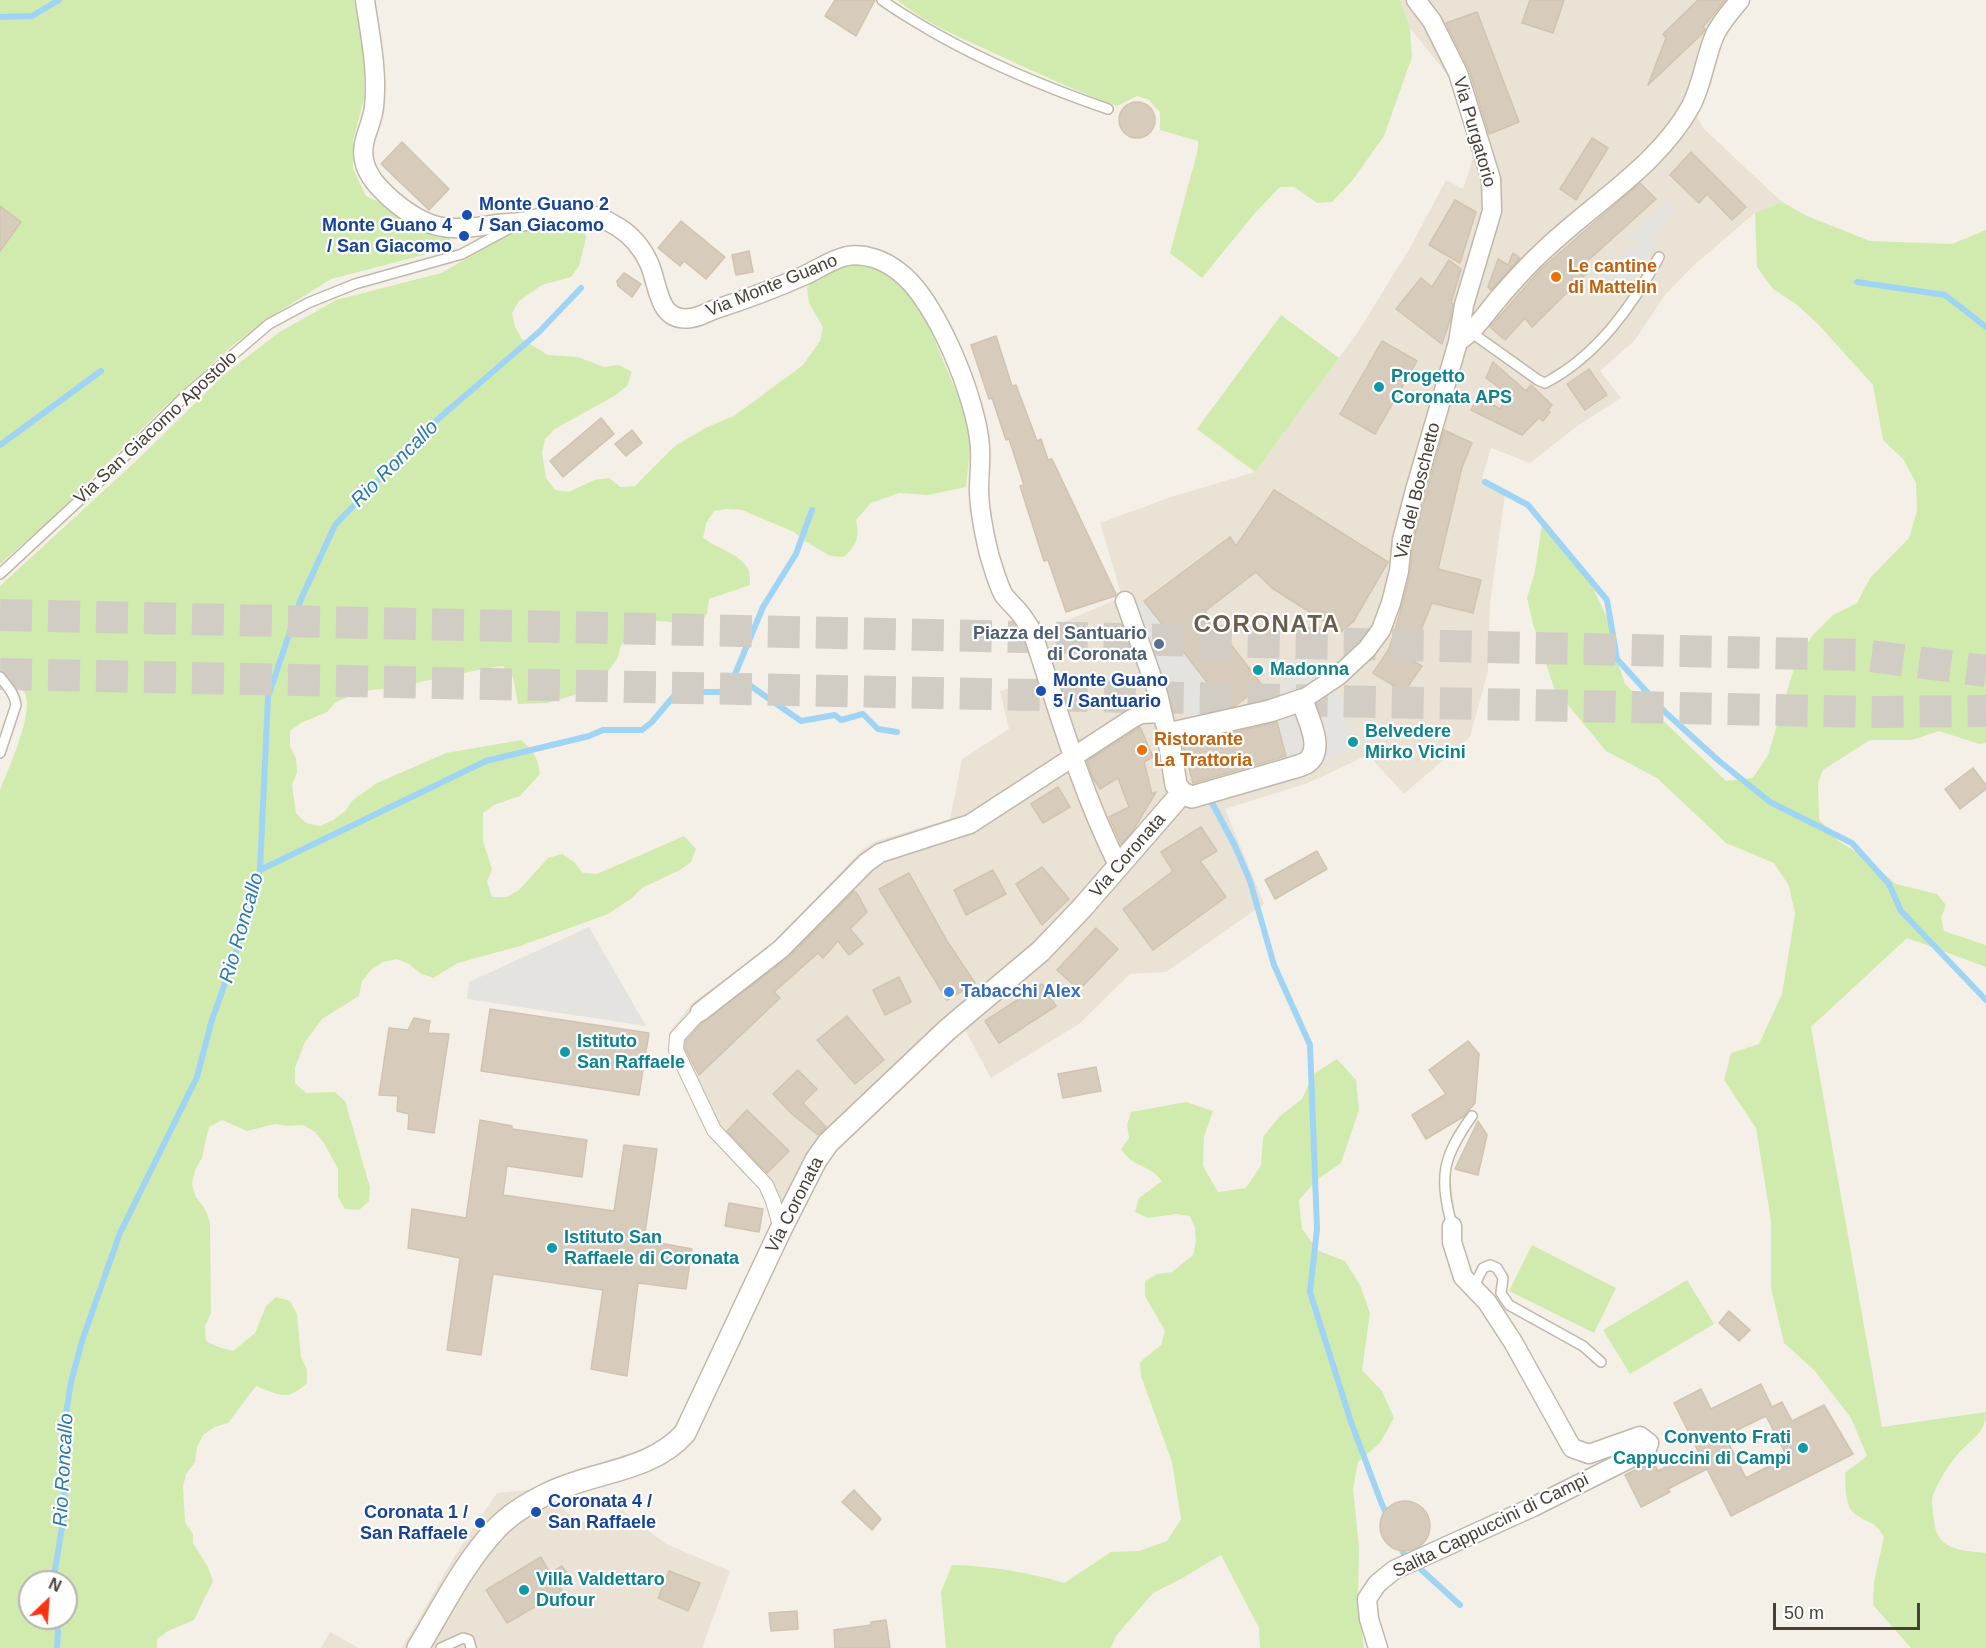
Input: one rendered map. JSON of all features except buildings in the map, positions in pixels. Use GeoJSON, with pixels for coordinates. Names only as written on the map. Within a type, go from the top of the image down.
{"type":"FeatureCollection","features":[{"type":"Feature","properties":{"kind":"street","name":"Via Monte Guano"},"geometry":{"type":"LineString","coordinates":[[365,0],[374,56],[374,107],[363,147],[364,161],[371,177],[382,191],[404,210],[420,219],[440,227],[461,229],[524,221],[567,212],[598,217],[616,225],[630,236],[644,255],[667,312],[682,319],[759,295],[847,256],[867,256],[890,265],[901,273],[922,296],[933,314],[972,403],[980,444],[980,512],[990,556],[1004,596],[1021,614],[1032,632],[1073,757],[1102,832],[1119,865]]}},
{"type":"Feature","properties":{"kind":"street","name":"Via Purgatorio"},"geometry":{"type":"LineString","coordinates":[[1416,0],[1432,21],[1458,73],[1491,180],[1492,211],[1464,305],[1465,337]]}},
{"type":"Feature","properties":{"kind":"street","name":"Via del Boschetto"},"geometry":{"type":"LineString","coordinates":[[1168,734],[1270,711],[1302,700],[1338,676],[1367,649],[1381,630],[1392,603],[1399,571],[1402,540],[1414,490],[1465,337],[1536,257],[1566,228],[1653,154],[1677,126],[1691,105],[1714,35],[1740,0]]}},
{"type":"Feature","properties":{"kind":"street"},"geometry":{"type":"LineString","coordinates":[[1125,601],[1158,694],[1168,734],[1176,785],[1182,793],[1192,797],[1307,762],[1314,753],[1316,743],[1302,700]]}},
{"type":"Feature","properties":{"kind":"street"},"geometry":{"type":"LineString","coordinates":[[781,1229],[766,1185],[714,1130],[676,1050],[677,1037],[700,1012],[781,949],[866,863],[880,853],[970,824],[1133,718],[1141,714],[1162,713]]}},
{"type":"Feature","properties":{"kind":"street","name":"Via Coronata"},"geometry":{"type":"LineString","coordinates":[[418,1648],[466,1567],[496,1529],[510,1516],[550,1492],[658,1456],[675,1445],[685,1433],[781,1229],[816,1160],[828,1143],[947,1030],[1041,951],[1082,908],[1182,793]]}},
{"type":"Feature","properties":{"kind":"street","name":"Salita Cappuccini di Campi"},"geometry":{"type":"LineString","coordinates":[[1378,1648],[1367,1599],[1377,1584],[1394,1570],[1533,1507],[1647,1449],[1649,1443],[1640,1436],[1588,1454],[1572,1448],[1513,1342],[1487,1302],[1463,1277],[1452,1242],[1452,1226]]}},
{"type":"Feature","properties":{"kind":"lane"},"geometry":{"type":"LineString","coordinates":[[882,0],[959,47],[1066,95],[1108,109]]}},
{"type":"Feature","properties":{"kind":"lane","name":"Via San Giacomo Apostolo"},"geometry":{"type":"LineString","coordinates":[[0,574],[98,483],[185,396],[269,324],[308,303],[354,284],[462,254],[524,221]]}},
{"type":"Feature","properties":{"kind":"lane"},"geometry":{"type":"LineString","coordinates":[[1465,337],[1545,383],[1563,374],[1624,315],[1659,256]]}},
{"type":"Feature","properties":{"kind":"lane"},"geometry":{"type":"LineString","coordinates":[[0,677],[15,698],[16,705],[0,753]]}},
{"type":"Feature","properties":{"kind":"lane"},"geometry":{"type":"LineString","coordinates":[[1452,1226],[1444,1196],[1444,1176],[1456,1139],[1472,1116]]}},
{"type":"Feature","properties":{"kind":"lane"},"geometry":{"type":"LineString","coordinates":[[1473,1288],[1483,1268],[1490,1265],[1497,1268],[1503,1278],[1501,1293],[1509,1305],[1583,1346],[1601,1362]]}},
{"type":"Feature","properties":{"kind":"lane"},"geometry":{"type":"LineString","coordinates":[[441,1648],[463,1638],[469,1640],[471,1648]]}},
{"type":"Feature","properties":{"kind":"shaded area"},"geometry":{"type":"Polygon","coordinates":[[[1400,0],[1738,0],[1690,104],[1703,128],[1782,202],[1755,213],[1693,266],[1665,295],[1635,340],[1600,371],[1621,398],[1576,427],[1530,463],[1491,448],[1482,478],[1505,494],[1490,604],[1488,671],[1470,737],[1404,794],[1368,755],[1308,783],[1225,809],[1264,904],[1166,972],[1130,974],[1079,1024],[991,1078],[958,1017],[875,1094],[781,1224],[761,1189],[708,1135],[669,1053],[669,1033],[692,1003],[774,943],[862,850],[876,841],[950,819],[962,759],[1009,729],[1000,691],[1039,679],[1026,638],[1122,597],[1100,523],[1171,497],[1255,472],[1358,332],[1411,246],[1446,180],[1463,189],[1475,152],[1450,78],[1410,28],[1400,0]]]}},
{"type":"Feature","properties":{"kind":"shaded area"},"geometry":{"type":"Polygon","coordinates":[[[1666,202],[1677,212],[1651,237],[1657,248],[1612,296],[1597,278],[1637,244],[1631,233],[1666,202]]]}},
{"type":"Feature","properties":{"kind":"shaded area","name":"Piazza del Santuario di Coronata"},"geometry":{"type":"Polygon","coordinates":[[[1125,601],[1144,601],[1229,711],[1191,720],[1171,688],[1158,694],[1125,601]]]}},
{"type":"Feature","properties":{"kind":"shaded area"},"geometry":{"type":"Polygon","coordinates":[[[1318,656],[1327,668],[1361,746],[1296,773],[1288,761],[1276,720],[1260,699],[1318,656]]]}},
{"type":"Feature","properties":{"kind":"shaded area"},"geometry":{"type":"Polygon","coordinates":[[[589,927],[646,1026],[467,999],[469,982],[589,927]]]}},
{"type":"Feature","properties":{"kind":"shaded area"},"geometry":{"type":"Polygon","coordinates":[[[538,1489],[572,1516],[590,1525],[622,1510],[666,1544],[730,1571],[702,1648],[402,1648],[457,1552],[497,1493],[538,1489]]]}},
{"type":"Feature","properties":{"kind":"shaded area"},"geometry":{"type":"Polygon","coordinates":[[[330,1632],[359,1648],[321,1648],[330,1632]]]}},
{"type":"Feature","properties":{"kind":"green space"},"geometry":{"type":"Polygon","coordinates":[[[0,0],[354,0],[364,56],[364,99],[353,141],[353,169],[366,196],[379,202],[409,223],[450,237],[449,245],[420,256],[331,279],[269,318],[232,346],[161,410],[51,519],[0,564],[0,0]]]}},
{"type":"Feature","properties":{"kind":"green space"},"geometry":{"type":"Polygon","coordinates":[[[897,0],[1400,0],[1410,28],[1412,57],[1384,136],[1352,181],[1332,202],[1317,203],[1294,187],[1280,187],[1255,213],[1202,278],[1170,253],[1198,149],[1198,141],[1160,130],[1160,112],[1149,100],[1137,96],[1117,106],[1042,75],[946,30],[908,9],[897,0]]]}},
{"type":"Feature","properties":{"kind":"green space"},"geometry":{"type":"Polygon","coordinates":[[[1782,202],[1807,216],[1870,241],[1952,244],[1986,230],[1986,743],[1979,744],[1939,731],[1912,740],[1870,740],[1823,770],[1818,783],[1819,819],[1838,841],[1862,855],[1896,884],[1937,894],[1946,905],[1941,918],[1944,931],[1986,945],[1986,967],[1907,938],[1811,1027],[1882,1427],[1986,1412],[1981,1430],[1951,1463],[1932,1501],[1936,1530],[1945,1543],[1960,1549],[1986,1553],[1986,1648],[1911,1648],[1873,1605],[1874,1582],[1884,1537],[1874,1525],[1851,1510],[1846,1495],[1845,1473],[1867,1456],[1851,1418],[1814,1370],[1784,1343],[1771,1288],[1771,1221],[1756,1128],[1724,1080],[1731,1053],[1759,1044],[1782,994],[1795,914],[1789,886],[1774,863],[1726,843],[1657,778],[1606,751],[1554,688],[1527,598],[1535,571],[1542,524],[1588,577],[1612,628],[1616,656],[1625,684],[1726,781],[1753,778],[1768,755],[1797,658],[1813,635],[1833,615],[1857,603],[1870,578],[1909,538],[1917,511],[1916,483],[1903,459],[1883,440],[1873,385],[1817,323],[1796,304],[1773,289],[1757,267],[1755,213],[1782,202]]]}},
{"type":"Feature","properties":{"kind":"green space"},"geometry":{"type":"Polygon","coordinates":[[[573,218],[583,219],[586,238],[579,266],[571,277],[542,285],[519,301],[512,313],[515,327],[522,339],[548,355],[578,357],[604,367],[619,365],[632,372],[627,386],[616,395],[555,429],[545,439],[542,453],[546,478],[555,490],[569,492],[594,480],[609,478],[621,487],[635,486],[675,446],[707,427],[734,416],[803,365],[820,341],[823,327],[809,303],[807,288],[815,276],[847,261],[884,267],[911,293],[930,329],[964,410],[971,440],[966,487],[928,495],[899,493],[871,503],[856,520],[858,531],[856,540],[852,549],[844,557],[830,556],[794,532],[742,510],[714,511],[706,523],[703,538],[746,565],[750,585],[709,599],[707,614],[698,625],[684,628],[670,622],[657,621],[642,625],[628,634],[617,659],[609,670],[574,695],[547,703],[518,704],[513,677],[503,666],[391,688],[363,691],[336,702],[327,712],[301,723],[290,731],[290,746],[296,758],[297,772],[292,785],[296,813],[306,823],[320,826],[345,811],[353,800],[377,783],[446,753],[521,740],[535,755],[540,774],[520,796],[494,805],[483,813],[483,841],[492,869],[487,882],[492,897],[507,897],[519,890],[548,858],[562,854],[574,862],[583,873],[597,874],[684,836],[696,849],[691,862],[680,870],[642,888],[632,898],[608,914],[520,946],[458,963],[433,978],[397,959],[383,962],[371,970],[362,981],[359,996],[322,1019],[305,1042],[295,1068],[295,1083],[306,1093],[335,1092],[345,1101],[370,1187],[369,1201],[359,1210],[345,1209],[338,1197],[338,1169],[324,1143],[315,1132],[303,1125],[275,1124],[247,1131],[222,1120],[209,1127],[202,1158],[195,1170],[192,1184],[196,1197],[205,1209],[210,1222],[211,1313],[205,1326],[206,1341],[233,1351],[255,1333],[266,1306],[276,1297],[290,1301],[297,1314],[301,1357],[307,1370],[307,1383],[288,1395],[256,1386],[228,1423],[215,1427],[203,1435],[197,1447],[195,1462],[186,1474],[183,1487],[185,1522],[193,1534],[193,1543],[208,1567],[213,1581],[194,1620],[168,1631],[157,1639],[157,1648],[0,1648],[0,790],[23,730],[27,706],[22,687],[0,665],[0,586],[136,461],[225,374],[278,333],[336,300],[441,273],[517,230],[573,218]]]}},
{"type":"Feature","properties":{"kind":"green space"},"geometry":{"type":"Polygon","coordinates":[[[1281,315],[1339,358],[1255,472],[1197,429],[1281,315]]]}},
{"type":"Feature","properties":{"kind":"green space"},"geometry":{"type":"Polygon","coordinates":[[[1337,1059],[1356,1080],[1359,1110],[1341,1163],[1318,1179],[1299,1200],[1302,1229],[1319,1251],[1345,1261],[1360,1285],[1370,1313],[1362,1370],[1382,1391],[1394,1418],[1380,1443],[1358,1462],[1353,1489],[1359,1547],[1358,1603],[1364,1648],[1260,1648],[1259,1628],[1221,1555],[1153,1593],[1116,1636],[1111,1648],[946,1648],[941,1592],[952,1565],[1008,1570],[1064,1583],[1111,1552],[1139,1551],[1167,1541],[1181,1519],[1172,1462],[1141,1376],[1140,1362],[1161,1345],[1165,1331],[1145,1296],[1145,1281],[1157,1274],[1172,1272],[1193,1255],[1196,1242],[1195,1228],[1190,1216],[1176,1214],[1148,1218],[1135,1212],[1139,1198],[1162,1181],[1152,1171],[1131,1160],[1121,1149],[1129,1138],[1127,1125],[1131,1112],[1186,1102],[1213,1111],[1204,1137],[1203,1166],[1218,1192],[1246,1188],[1261,1165],[1263,1137],[1280,1116],[1302,1099],[1313,1074],[1337,1059]]]}},
{"type":"Feature","properties":{"kind":"green space"},"geometry":{"type":"Polygon","coordinates":[[[1532,1245],[1616,1288],[1594,1333],[1509,1291],[1532,1245]]]}},
{"type":"Feature","properties":{"kind":"green space"},"geometry":{"type":"Polygon","coordinates":[[[1687,1280],[1714,1324],[1630,1374],[1603,1330],[1687,1280]]]}},
{"type":"Feature","properties":{"kind":"waterway"},"geometry":{"type":"LineString","coordinates":[[0,17],[32,16],[59,0]]}},
{"type":"Feature","properties":{"kind":"waterway"},"geometry":{"type":"LineString","coordinates":[[1857,282],[1945,295],[1986,327]]}},
{"type":"Feature","properties":{"kind":"waterway","name":"Rio Roncallo"},"geometry":{"type":"LineString","coordinates":[[55,1570],[65,1509],[63,1433],[71,1382],[82,1341],[120,1233],[197,1077],[211,1023],[244,929],[260,870],[268,697],[301,599],[335,525],[430,426],[539,332],[581,288]]}},
{"type":"Feature","properties":{"kind":"waterway"},"geometry":{"type":"LineString","coordinates":[[0,445],[101,371]]}},
{"type":"Feature","properties":{"kind":"waterway"},"geometry":{"type":"LineString","coordinates":[[1485,482],[1528,505],[1607,600],[1617,659],[1665,712],[1719,761],[1770,802],[1852,843],[1889,884],[1901,911],[1986,1000]]}},
{"type":"Feature","properties":{"kind":"waterway"},"geometry":{"type":"LineString","coordinates":[[728,691],[763,607],[796,554],[812,510]]}},
{"type":"Feature","properties":{"kind":"waterway"},"geometry":{"type":"LineString","coordinates":[[260,870],[486,761],[589,736],[603,730],[642,730],[652,722],[678,691],[688,689],[703,692],[727,692],[745,682],[801,721],[835,715],[841,720],[863,714],[878,729],[897,732]]}},
{"type":"Feature","properties":{"kind":"waterway"},"geometry":{"type":"LineString","coordinates":[[1210,799],[1235,846],[1250,881],[1274,965],[1310,1045],[1317,1229],[1310,1292],[1351,1422],[1381,1502],[1404,1554],[1460,1605]]}},
{"type":"Feature","properties":{"kind":"waterway","name":"Rio Roncallo"},"geometry":{"type":"LineString","coordinates":[[57,1648],[58,1630]]}},
{"type":"Feature","properties":{"kind":"tunnel"},"geometry":{"type":"LineString","coordinates":[[0,615],[1862,655],[1986,671]]}},
{"type":"Feature","properties":{"kind":"tunnel"},"geometry":{"type":"LineString","coordinates":[[0,674],[1873,712],[1986,711]]}},
{"type":"Feature","properties":{"kind":"place","name":"Monte Guano 2 / San Giacomo"},"geometry":{"type":"Point","coordinates":[467,215]}},
{"type":"Feature","properties":{"kind":"place","name":"Monte Guano 4 / San Giacomo"},"geometry":{"type":"Point","coordinates":[464,236]}},
{"type":"Feature","properties":{"kind":"place","name":"Le cantine di Mattelin"},"geometry":{"type":"Point","coordinates":[1556,277]}},
{"type":"Feature","properties":{"kind":"place","name":"Progetto Coronata APS"},"geometry":{"type":"Point","coordinates":[1379,387]}},
{"type":"Feature","properties":{"kind":"place","name":"Piazza del Santuario di Coronata"},"geometry":{"type":"Point","coordinates":[1159,644]}},
{"type":"Feature","properties":{"kind":"place","name":"Madonna"},"geometry":{"type":"Point","coordinates":[1258,670]}},
{"type":"Feature","properties":{"kind":"place","name":"Monte Guano 5 / Santuario"},"geometry":{"type":"Point","coordinates":[1041,691]}},
{"type":"Feature","properties":{"kind":"place","name":"Belvedere Mirko Vicini"},"geometry":{"type":"Point","coordinates":[1353,742]}},
{"type":"Feature","properties":{"kind":"place","name":"Ristorante La Trattoria"},"geometry":{"type":"Point","coordinates":[1142,750]}},
{"type":"Feature","properties":{"kind":"place","name":"Tabacchi Alex"},"geometry":{"type":"Point","coordinates":[949,992]}},
{"type":"Feature","properties":{"kind":"place","name":"Istituto San Raffaele"},"geometry":{"type":"Point","coordinates":[565,1052]}},
{"type":"Feature","properties":{"kind":"place","name":"Istituto San Raffaele di Coronata"},"geometry":{"type":"Point","coordinates":[552,1248]}},
{"type":"Feature","properties":{"kind":"place","name":"Convento Frati Cappuccini di Campi"},"geometry":{"type":"Point","coordinates":[1803,1448]}},
{"type":"Feature","properties":{"kind":"place","name":"Coronata 4 / San Raffaele"},"geometry":{"type":"Point","coordinates":[536,1512]}},
{"type":"Feature","properties":{"kind":"place","name":"Coronata 1 / San Raffaele"},"geometry":{"type":"Point","coordinates":[480,1523]}},
{"type":"Feature","properties":{"kind":"place","name":"Villa Valdettaro Dufour"},"geometry":{"type":"Point","coordinates":[524,1590]}},
{"type":"Feature","properties":{"kind":"district","name":"CORONATA"},"geometry":{"type":"Point","coordinates":[1267,625]}}]}
